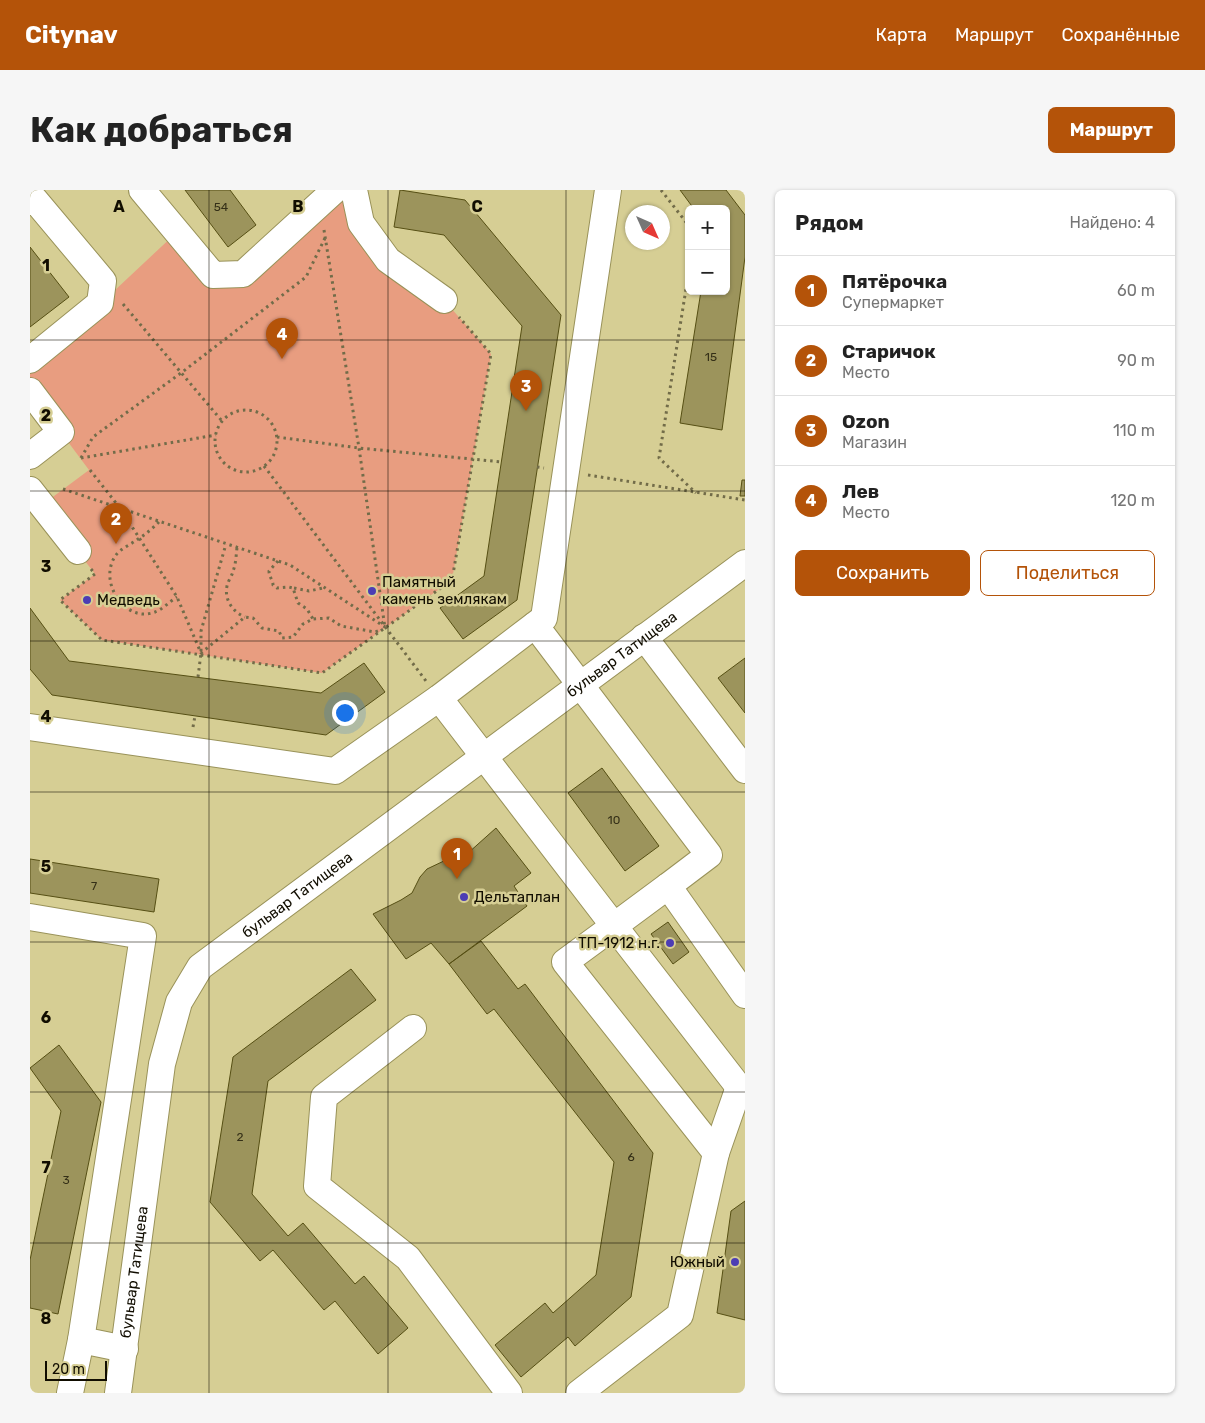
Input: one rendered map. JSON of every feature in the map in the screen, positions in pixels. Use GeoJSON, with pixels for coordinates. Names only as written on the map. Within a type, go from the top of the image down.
{"type":"FeatureCollection","features":[{"type":"Feature","properties":{"kind":"street"},"geometry":{"type":"LineString","coordinates":[[142,190],[213,275],[243,274],[328,207]]}},
{"type":"Feature","properties":{"kind":"street"},"geometry":{"type":"LineString","coordinates":[[354,190],[361,223],[388,260],[444,300]]}},
{"type":"Feature","properties":{"kind":"street"},"geometry":{"type":"LineString","coordinates":[[30,727],[335,771],[439,698],[544,618],[608,190]]}},
{"type":"Feature","properties":{"kind":"street"},"geometry":{"type":"LineString","coordinates":[[30,360],[100,303],[103,281],[33,197]]}},
{"type":"Feature","properties":{"kind":"street"},"geometry":{"type":"LineString","coordinates":[[30,391],[61,432],[30,456]]}},
{"type":"Feature","properties":{"kind":"street"},"geometry":{"type":"LineString","coordinates":[[30,490],[78,551]]}},
{"type":"Feature","properties":{"kind":"street","name":"бульвар Татищева"},"geometry":{"type":"LineString","coordinates":[[118,1393],[162,1064],[179,1002],[200,967],[745,564]]}},
{"type":"Feature","properties":{"kind":"street"},"geometry":{"type":"LineString","coordinates":[[535,625],[709,855],[565,962],[716,1153]]}},
{"type":"Feature","properties":{"kind":"street"},"geometry":{"type":"LineString","coordinates":[[644,637],[745,770]]}},
{"type":"Feature","properties":{"kind":"street"},"geometry":{"type":"LineString","coordinates":[[439,698],[742,1091],[716,1153],[680,1315],[579,1393]]}},
{"type":"Feature","properties":{"kind":"street"},"geometry":{"type":"LineString","coordinates":[[668,886],[745,995]]}},
{"type":"Feature","properties":{"kind":"street"},"geometry":{"type":"LineString","coordinates":[[30,917],[143,936],[81,1340],[70,1393]]}},
{"type":"Feature","properties":{"kind":"street"},"geometry":{"type":"LineString","coordinates":[[413,1028],[324,1097],[317,1186],[408,1258],[509,1393]]}},
{"type":"Feature","properties":{"kind":"street"},"geometry":{"type":"LineString","coordinates":[[124,1056],[162,1064]]}},
{"type":"Feature","properties":{"kind":"street"},"geometry":{"type":"LineString","coordinates":[[81,1340],[125,1349]]}},
{"type":"Feature","properties":{"kind":"path"},"geometry":{"type":"LineString","coordinates":[[661,190],[685,221]]}},
{"type":"Feature","properties":{"kind":"path"},"geometry":{"type":"LineString","coordinates":[[328,207],[325,236],[359,448],[385,628]]}},
{"type":"Feature","properties":{"kind":"path"},"geometry":{"type":"LineString","coordinates":[[216,435],[80,458],[93,437],[181,373],[306,277],[325,236],[328,207]]}},
{"type":"Feature","properties":{"kind":"path"},"geometry":{"type":"LineString","coordinates":[[103,281],[222,421]]}},
{"type":"Feature","properties":{"kind":"path"},"geometry":{"type":"LineString","coordinates":[[685,295],[659,458],[696,493]]}},
{"type":"Feature","properties":{"kind":"path"},"geometry":{"type":"LineString","coordinates":[[78,551],[95,574],[60,600],[102,640],[201,653],[322,673],[452,580],[491,354],[444,300]]}},
{"type":"Feature","properties":{"kind":"path"},"geometry":{"type":"LineString","coordinates":[[248,410],[266,416],[272,423],[277,437],[276,452],[271,460],[255,471],[245,472],[227,465],[220,458],[216,449],[216,435],[222,421],[238,411],[248,410]]}},
{"type":"Feature","properties":{"kind":"path"},"geometry":{"type":"LineString","coordinates":[[277,437],[359,448],[502,462]]}},
{"type":"Feature","properties":{"kind":"path"},"geometry":{"type":"LineString","coordinates":[[264,466],[439,698]]}},
{"type":"Feature","properties":{"kind":"path"},"geometry":{"type":"LineString","coordinates":[[537,467],[745,500]]}},
{"type":"Feature","properties":{"kind":"path"},"geometry":{"type":"LineString","coordinates":[[90,470],[120,508],[177,596],[201,653]]}},
{"type":"Feature","properties":{"kind":"path"},"geometry":{"type":"LineString","coordinates":[[63,489],[290,565],[385,628]]}},
{"type":"Feature","properties":{"kind":"path"},"geometry":{"type":"LineString","coordinates":[[160,522],[140,539],[117,554],[110,573],[113,592],[122,604],[140,613],[155,612],[177,596]]}},
{"type":"Feature","properties":{"kind":"path"},"geometry":{"type":"LineString","coordinates":[[198,677],[201,631],[226,544]]}},
{"type":"Feature","properties":{"kind":"path"},"geometry":{"type":"LineString","coordinates":[[237,548],[234,570],[226,586],[228,599],[231,607],[237,614],[254,618],[262,628],[279,631],[282,638],[293,637],[303,624],[312,619],[329,618],[341,626],[375,632],[385,628]]}},
{"type":"Feature","properties":{"kind":"path"},"geometry":{"type":"LineString","coordinates":[[278,561],[269,571],[269,577],[273,581],[273,585],[278,588],[289,587],[309,592],[323,588]]}},
{"type":"Feature","properties":{"kind":"path"},"geometry":{"type":"LineString","coordinates":[[294,588],[296,600],[307,608],[312,619]]}},
{"type":"Feature","properties":{"kind":"path"},"geometry":{"type":"LineString","coordinates":[[201,653],[245,617]]}},
{"type":"Feature","properties":{"kind":"shaded area"},"geometry":{"type":"Polygon","coordinates":[[[335,190],[361,223],[444,300],[491,354],[452,580],[322,673],[102,640],[60,600],[95,574],[42,505],[89,470],[30,391],[30,360],[113,292],[177,232],[213,275],[243,274],[335,190]]]}},
{"type":"Feature","properties":{"kind":"building"},"geometry":{"type":"Polygon","coordinates":[[[185,190],[230,190],[256,225],[228,247],[185,190]]]}},
{"type":"Feature","properties":{"kind":"building"},"geometry":{"type":"Polygon","coordinates":[[[400,190],[465,200],[561,315],[517,600],[463,639],[440,608],[484,576],[522,326],[444,235],[394,227],[400,190]]]}},
{"type":"Feature","properties":{"kind":"building"},"geometry":{"type":"Polygon","coordinates":[[[680,190],[726,190],[745,215],[745,257],[722,430],[680,423],[700,295],[730,295],[730,205],[691,205],[680,190]]]}},
{"type":"Feature","properties":{"kind":"building"},"geometry":{"type":"Polygon","coordinates":[[[30,247],[69,297],[30,327],[30,247]]]}},
{"type":"Feature","properties":{"kind":"building"},"geometry":{"type":"Polygon","coordinates":[[[742,480],[745,480],[745,496],[740,496],[742,480]]]}},
{"type":"Feature","properties":{"kind":"building"},"geometry":{"type":"Polygon","coordinates":[[[30,608],[69,661],[321,693],[364,663],[385,692],[326,735],[52,695],[30,669],[30,608]]]}},
{"type":"Feature","properties":{"kind":"building"},"geometry":{"type":"Polygon","coordinates":[[[745,658],[745,713],[718,678],[745,658]]]}},
{"type":"Feature","properties":{"kind":"building"},"geometry":{"type":"Polygon","coordinates":[[[602,768],[659,846],[625,871],[568,793],[602,768]]]}},
{"type":"Feature","properties":{"kind":"building","name":"Дельтаплан"},"geometry":{"type":"Polygon","coordinates":[[[496,828],[531,873],[514,886],[527,906],[449,964],[431,943],[406,959],[373,914],[412,893],[420,877],[427,869],[446,860],[458,862],[496,828]]]}},
{"type":"Feature","properties":{"kind":"building"},"geometry":{"type":"Polygon","coordinates":[[[30,859],[159,879],[154,912],[30,893],[30,859]]]}},
{"type":"Feature","properties":{"kind":"building","name":"ТП-1912 н.г."},"geometry":{"type":"Polygon","coordinates":[[[668,922],[689,952],[673,964],[651,934],[668,922]]]}},
{"type":"Feature","properties":{"kind":"building"},"geometry":{"type":"Polygon","coordinates":[[[481,941],[518,989],[525,984],[653,1153],[631,1297],[575,1346],[568,1337],[521,1377],[495,1345],[545,1303],[553,1313],[596,1275],[614,1162],[494,1009],[487,1014],[449,964],[481,941]]]}},
{"type":"Feature","properties":{"kind":"building"},"geometry":{"type":"Polygon","coordinates":[[[351,969],[376,1000],[268,1081],[252,1194],[288,1236],[303,1223],[355,1284],[364,1276],[408,1328],[378,1354],[335,1301],[324,1310],[273,1250],[260,1261],[210,1202],[233,1057],[351,969]]]}},
{"type":"Feature","properties":{"kind":"building"},"geometry":{"type":"Polygon","coordinates":[[[59,1045],[101,1102],[58,1314],[30,1308],[30,1260],[61,1111],[30,1068],[59,1045]]]}},
{"type":"Feature","properties":{"kind":"building","name":"Южный"},"geometry":{"type":"Polygon","coordinates":[[[745,1201],[745,1320],[717,1313],[731,1211],[745,1201]]]}},
{"type":"Feature","properties":{"kind":"place","name":"Лев"},"geometry":{"type":"Point","coordinates":[282,359]}},
{"type":"Feature","properties":{"kind":"place","name":"Ozon"},"geometry":{"type":"Point","coordinates":[526,411]}},
{"type":"Feature","properties":{"kind":"place","name":"Старичок"},"geometry":{"type":"Point","coordinates":[116,544]}},
{"type":"Feature","properties":{"kind":"place","name":"Памятный камень землякам"},"geometry":{"type":"Point","coordinates":[372,591]}},
{"type":"Feature","properties":{"kind":"place","name":"Медведь"},"geometry":{"type":"Point","coordinates":[87,600]}},
{"type":"Feature","properties":{"kind":"place","name":"Пятёрочка"},"geometry":{"type":"Point","coordinates":[457,879]}},
{"type":"Feature","properties":{"kind":"place","name":"Дельтаплан"},"geometry":{"type":"Point","coordinates":[464,897]}},
{"type":"Feature","properties":{"kind":"place","name":"ТП-1912 н.г."},"geometry":{"type":"Point","coordinates":[670,943]}},
{"type":"Feature","properties":{"kind":"place","name":"Южный"},"geometry":{"type":"Point","coordinates":[735,1262]}}]}
